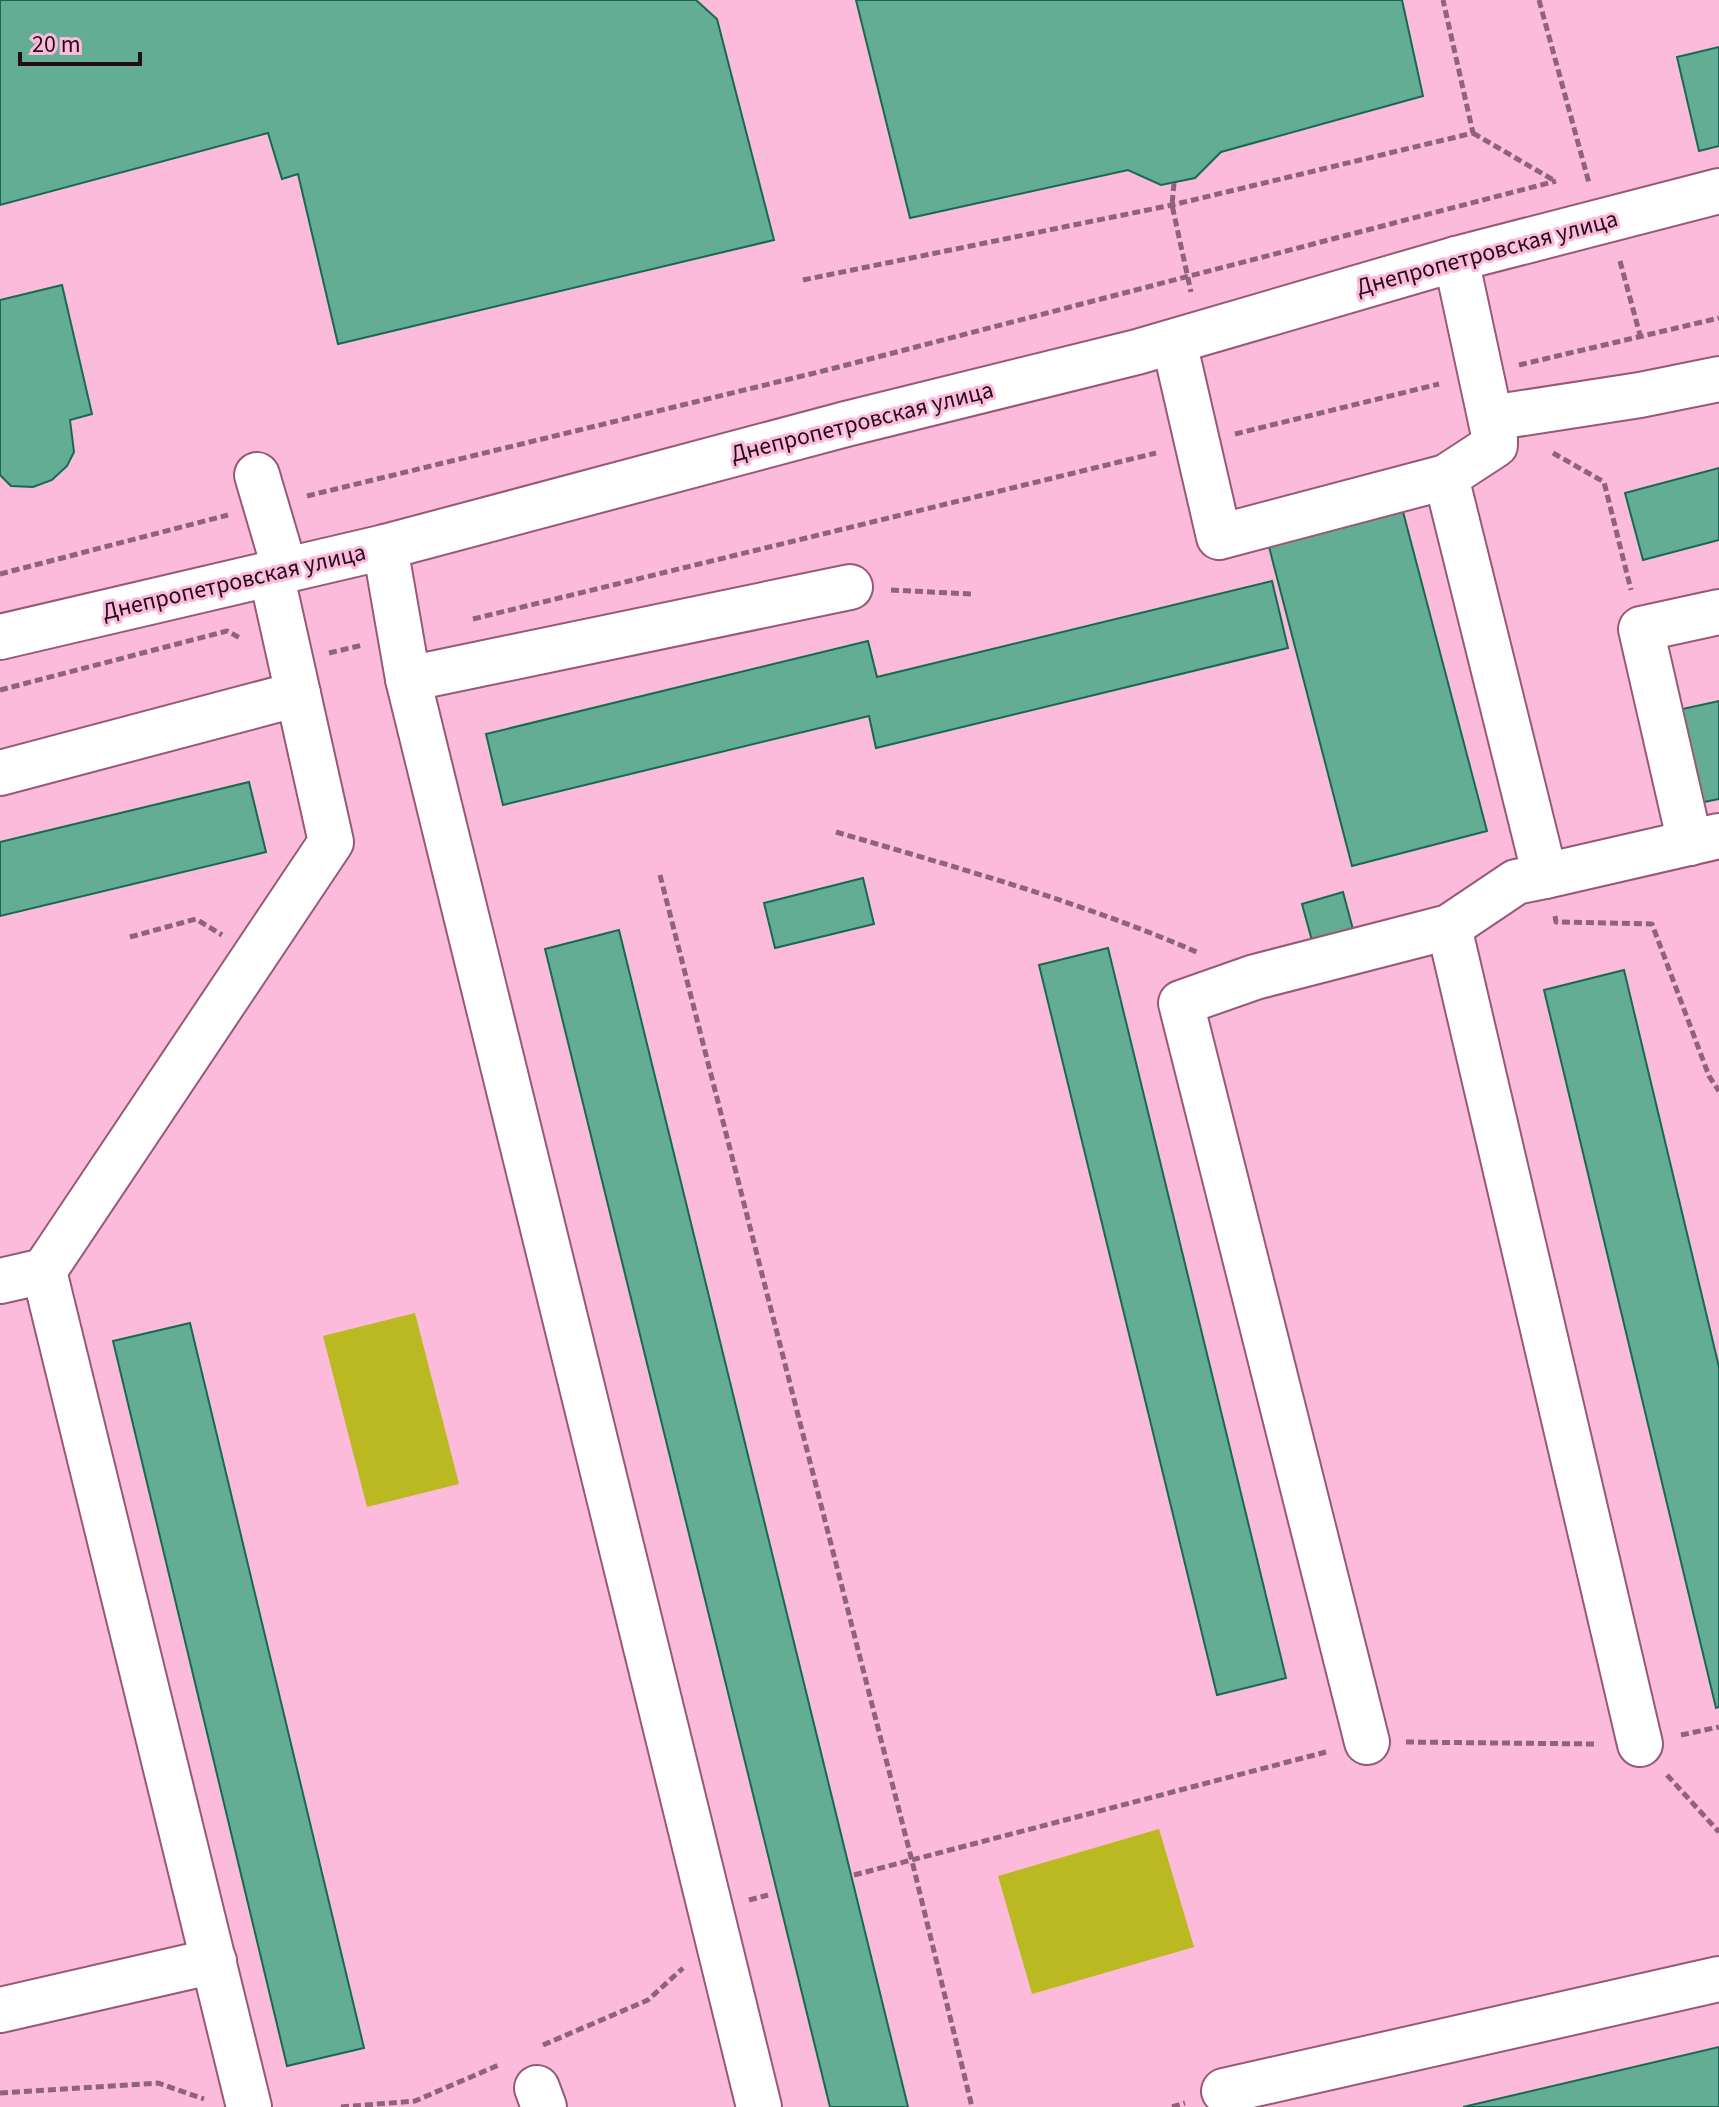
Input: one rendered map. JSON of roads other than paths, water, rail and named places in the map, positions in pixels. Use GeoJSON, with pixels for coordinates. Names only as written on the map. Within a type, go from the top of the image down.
{"type":"FeatureCollection","features":[{"type":"Feature","properties":{"kind":"street","name":"Днепропетровская улица"},"geometry":{"type":"LineString","coordinates":[[0,637],[385,547],[846,424],[1187,338],[1456,259],[1719,191]]}},
{"type":"Feature","properties":{"kind":"street"},"geometry":{"type":"LineString","coordinates":[[1187,338],[1198,442],[1219,537],[1446,477],[1495,445],[1456,259]]}},
{"type":"Feature","properties":{"kind":"street"},"geometry":{"type":"LineString","coordinates":[[1493,429],[1719,379]]}},
{"type":"Feature","properties":{"kind":"street"},"geometry":{"type":"LineString","coordinates":[[1446,477],[1545,876]]}},
{"type":"Feature","properties":{"kind":"street"},"geometry":{"type":"LineString","coordinates":[[0,1281],[44,1271],[331,842],[294,678],[278,572],[261,491]]}},
{"type":"Feature","properties":{"kind":"street"},"geometry":{"type":"LineString","coordinates":[[385,547],[408,679],[759,2107]]}},
{"type":"Feature","properties":{"kind":"street"},"geometry":{"type":"LineString","coordinates":[[408,679],[850,587]]}},
{"type":"Feature","properties":{"kind":"street"},"geometry":{"type":"LineString","coordinates":[[1367,1742],[1181,1003],[1255,977],[1449,927],[1516,882],[1705,840],[1641,629],[1719,612]]}},
{"type":"Feature","properties":{"kind":"street"},"geometry":{"type":"LineString","coordinates":[[0,773],[294,678]]}},
{"type":"Feature","properties":{"kind":"street"},"geometry":{"type":"LineString","coordinates":[[1449,927],[1640,1744]]}},
{"type":"Feature","properties":{"kind":"street"},"geometry":{"type":"LineString","coordinates":[[44,1271],[214,1961],[232,2105]]}},
{"type":"Feature","properties":{"kind":"street"},"geometry":{"type":"LineString","coordinates":[[0,2010],[214,1961]]}},
{"type":"Feature","properties":{"kind":"street"},"geometry":{"type":"LineString","coordinates":[[1224,2091],[1719,1979]]}}]}
